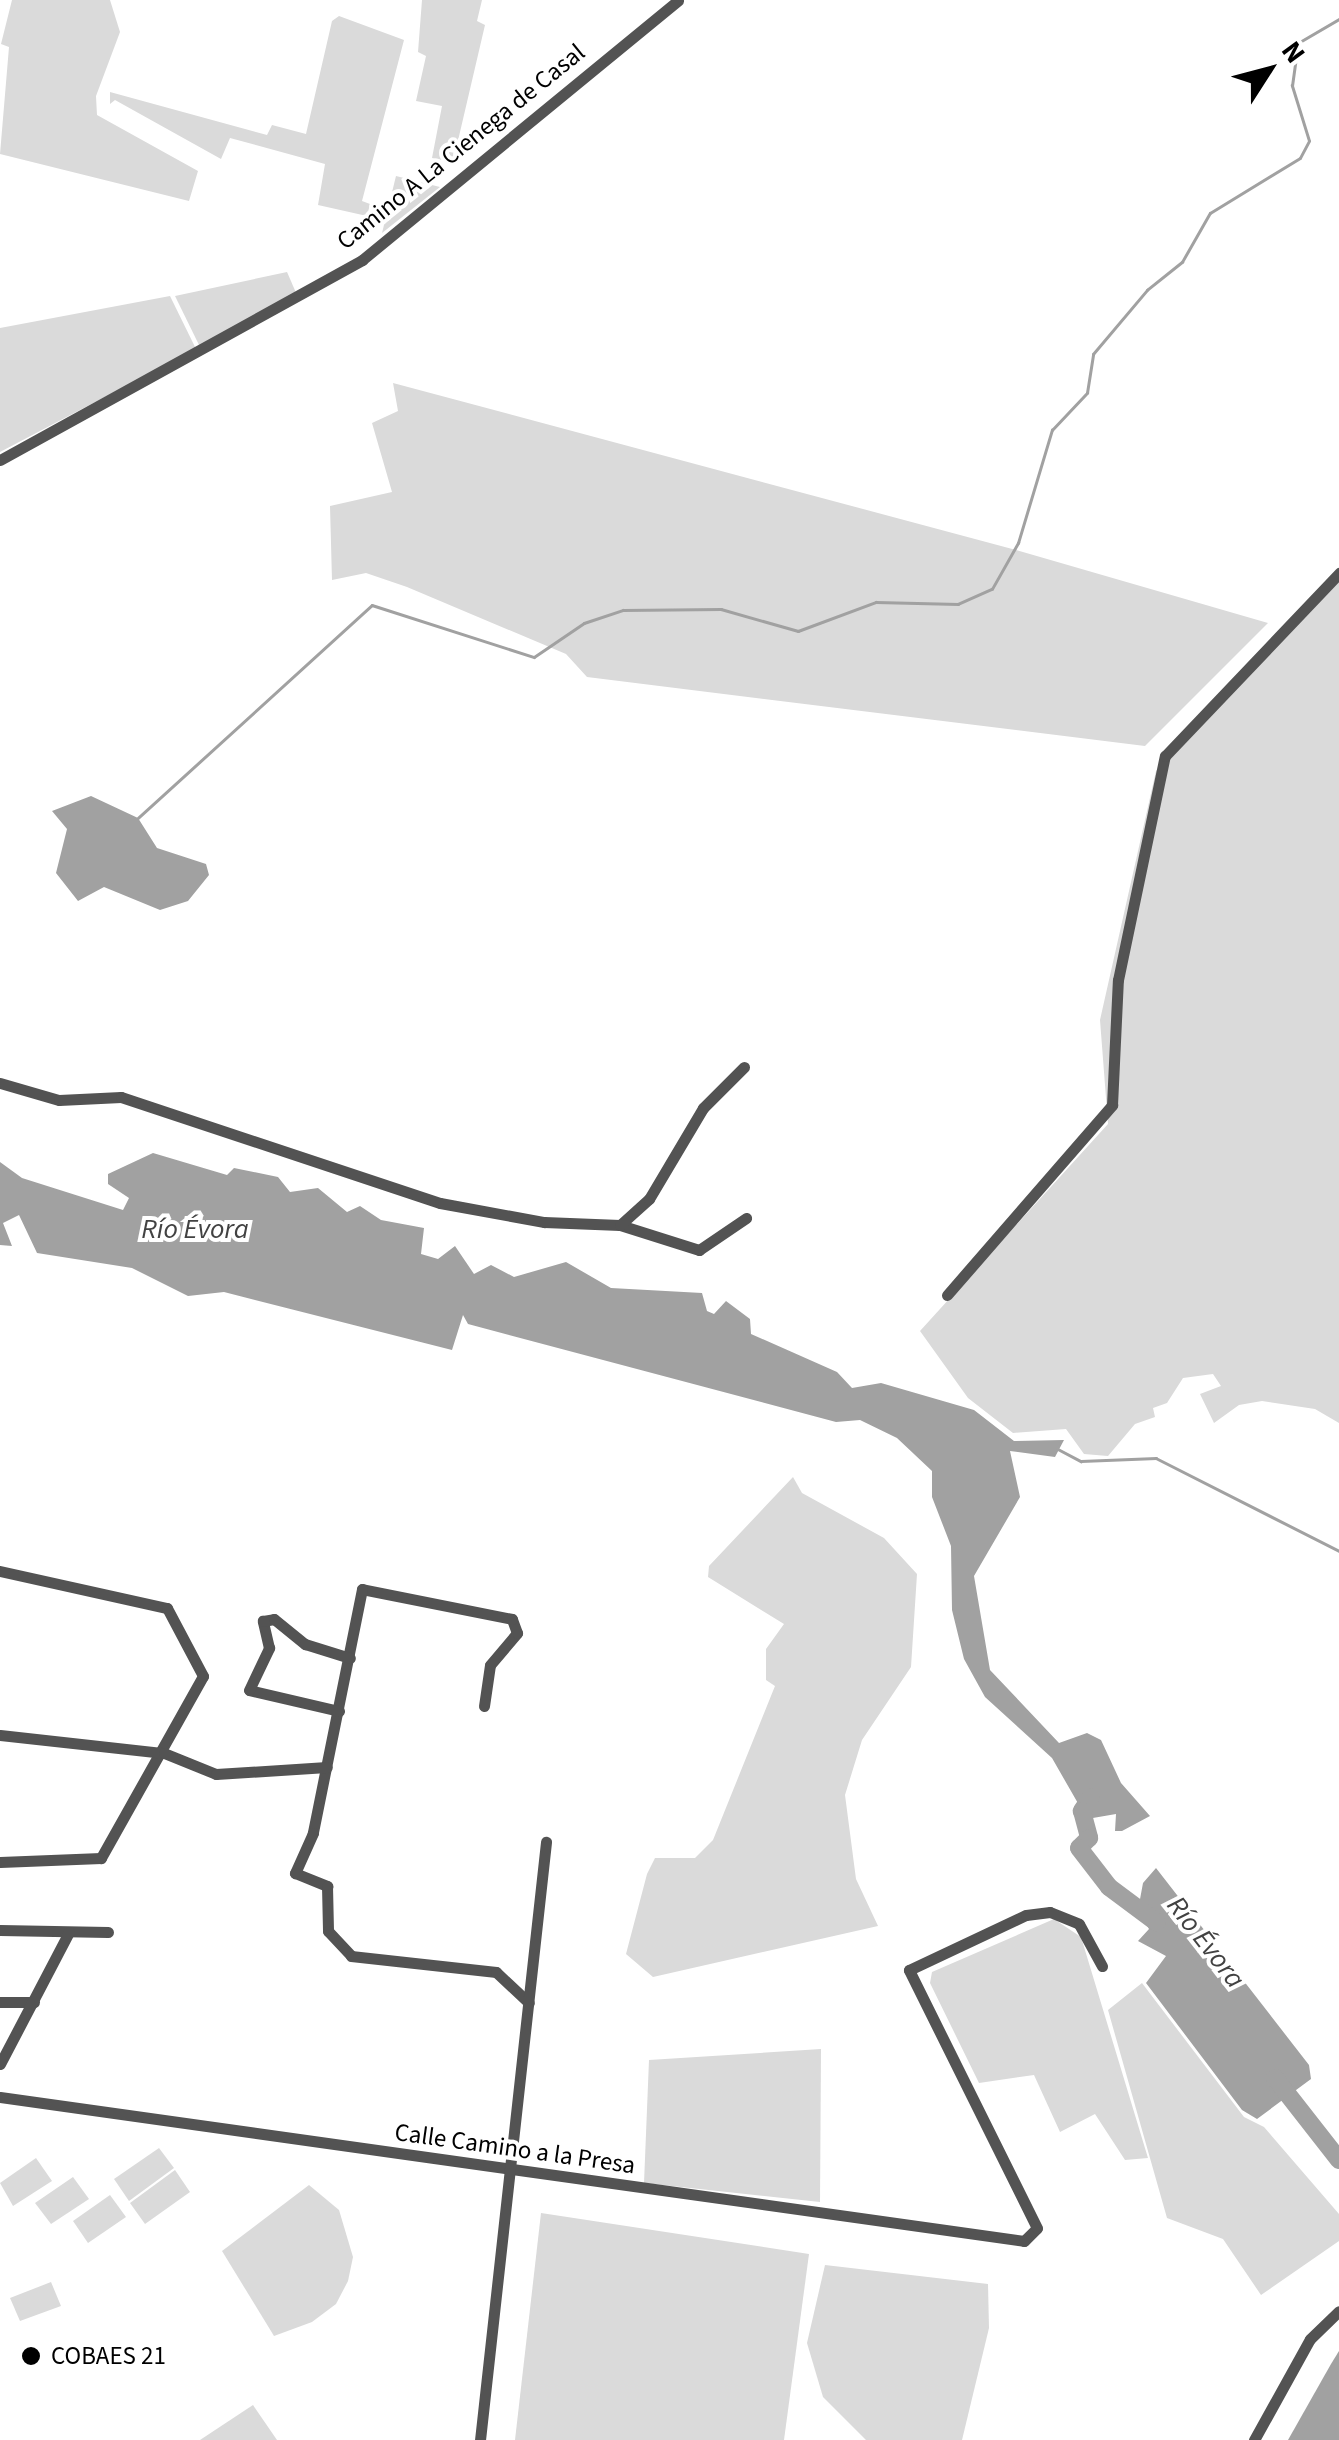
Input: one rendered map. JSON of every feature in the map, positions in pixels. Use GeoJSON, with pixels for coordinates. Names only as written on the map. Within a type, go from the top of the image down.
{"type":"FeatureCollection","features":[{"type":"Feature","properties":{"kind":"street","name":"Camino A La Cienega de Casal"},"geometry":{"type":"LineString","coordinates":[[0,460],[362,260],[678,0]]}},
{"type":"Feature","properties":{"kind":"street"},"geometry":{"type":"LineString","coordinates":[[947,1296],[1112,1105],[1115,998],[1164,756],[1339,573]]}},
{"type":"Feature","properties":{"kind":"street"},"geometry":{"type":"LineString","coordinates":[[620,1225],[650,1199],[703,1108],[744,1067]]}},
{"type":"Feature","properties":{"kind":"street"},"geometry":{"type":"LineString","coordinates":[[0,1083],[59,1100],[122,1098],[440,1204],[544,1222],[620,1225],[699,1250],[746,1218]]}},
{"type":"Feature","properties":{"kind":"street"},"geometry":{"type":"LineString","coordinates":[[0,1571],[167,1608],[178,1618],[203,1676],[164,1753],[101,1858],[0,1862]]}},
{"type":"Feature","properties":{"kind":"street"},"geometry":{"type":"LineString","coordinates":[[484,1706],[490,1665],[516,1633],[512,1619],[370,1586],[362,1589],[313,1833],[296,1873],[327,1886],[328,1931],[340,1948],[392,1966],[496,1972],[529,2003]]}},
{"type":"Feature","properties":{"kind":"street"},"geometry":{"type":"LineString","coordinates":[[339,1710],[250,1690],[270,1648],[265,1618],[306,1644],[350,1658]]}},
{"type":"Feature","properties":{"kind":"street"},"geometry":{"type":"LineString","coordinates":[[0,1735],[164,1753],[216,1774],[327,1767]]}},
{"type":"Feature","properties":{"kind":"street"},"geometry":{"type":"LineString","coordinates":[[480,2440],[546,1842]]}},
{"type":"Feature","properties":{"kind":"street","name":"Calle Camino a la Presa"},"geometry":{"type":"LineString","coordinates":[[0,2097],[1024,2241],[1037,2228],[909,1970],[1013,1920],[1050,1912],[1079,1924],[1102,1966]]}},
{"type":"Feature","properties":{"kind":"street"},"geometry":{"type":"LineString","coordinates":[[0,1930],[108,1932]]}},
{"type":"Feature","properties":{"kind":"street"},"geometry":{"type":"LineString","coordinates":[[0,2064],[68,1932]]}},
{"type":"Feature","properties":{"kind":"street"},"geometry":{"type":"LineString","coordinates":[[0,2002],[34,2002]]}},
{"type":"Feature","properties":{"kind":"street"},"geometry":{"type":"LineString","coordinates":[[1254,2440],[1310,2339],[1339,2311]]}},
{"type":"Feature","properties":{"kind":"shaded area"},"geometry":{"type":"Polygon","coordinates":[[[12,0],[110,0],[120,32],[96,96],[97,115],[198,171],[189,201],[0,154],[9,47],[1,44],[12,0]]]}},
{"type":"Feature","properties":{"kind":"shaded area"},"geometry":{"type":"Polygon","coordinates":[[[422,0],[482,0],[477,21],[485,25],[453,162],[432,158],[442,106],[416,101],[426,56],[418,52],[422,0]]]}},
{"type":"Feature","properties":{"kind":"shaded area"},"geometry":{"type":"Polygon","coordinates":[[[339,16],[404,40],[362,201],[370,204],[367,216],[318,205],[325,164],[230,138],[221,159],[115,100],[110,104],[110,92],[267,135],[272,125],[306,134],[332,21],[339,16]]]}},
{"type":"Feature","properties":{"kind":"shaded area"},"geometry":{"type":"Polygon","coordinates":[[[396,176],[440,187],[382,233],[396,176]]]}},
{"type":"Feature","properties":{"kind":"shaded area"},"geometry":{"type":"Polygon","coordinates":[[[287,272],[297,295],[200,347],[175,296],[287,272]]]}},
{"type":"Feature","properties":{"kind":"shaded area"},"geometry":{"type":"Polygon","coordinates":[[[170,296],[196,349],[0,452],[0,328],[170,296]]]}},
{"type":"Feature","properties":{"kind":"shaded area"},"geometry":{"type":"Polygon","coordinates":[[[393,383],[1016,550],[1268,623],[1145,746],[587,677],[566,654],[407,587],[366,573],[332,580],[330,506],[392,492],[372,423],[398,411],[393,383]]]}},
{"type":"Feature","properties":{"kind":"shaded area"},"geometry":{"type":"Polygon","coordinates":[[[1339,577],[1339,1423],[1315,1409],[1262,1401],[1239,1405],[1214,1423],[1200,1394],[1221,1386],[1213,1374],[1183,1378],[1167,1403],[1153,1408],[1155,1417],[1135,1424],[1108,1456],[1084,1454],[1066,1429],[1013,1433],[968,1398],[920,1331],[1108,1124],[1100,1020],[1156,771],[1339,577]]]}},
{"type":"Feature","properties":{"kind":"shaded area"},"geometry":{"type":"Polygon","coordinates":[[[793,1477],[802,1493],[884,1538],[917,1574],[911,1667],[862,1740],[845,1795],[856,1879],[878,1926],[653,1977],[626,1954],[647,1874],[655,1858],[695,1858],[713,1840],[775,1686],[766,1680],[766,1649],[784,1624],[708,1577],[709,1566],[793,1477]]]}},
{"type":"Feature","properties":{"kind":"shaded area"},"geometry":{"type":"Polygon","coordinates":[[[1054,1919],[1081,1937],[1148,2158],[1125,2160],[1095,2114],[1060,2132],[1034,2075],[979,2083],[930,1983],[932,1972],[1054,1919]]]}},
{"type":"Feature","properties":{"kind":"shaded area"},"geometry":{"type":"Polygon","coordinates":[[[1142,1983],[1244,2117],[1264,2127],[1339,2214],[1339,2241],[1261,2295],[1223,2239],[1167,2218],[1108,2010],[1142,1983]]]}},
{"type":"Feature","properties":{"kind":"shaded area"},"geometry":{"type":"Polygon","coordinates":[[[821,2049],[820,2202],[644,2183],[649,2060],[821,2049]]]}},
{"type":"Feature","properties":{"kind":"shaded area"},"geometry":{"type":"Polygon","coordinates":[[[159,2148],[174,2168],[129,2201],[114,2179],[159,2148]]]}},
{"type":"Feature","properties":{"kind":"shaded area"},"geometry":{"type":"Polygon","coordinates":[[[36,2158],[52,2181],[13,2206],[0,2183],[36,2158]]]}},
{"type":"Feature","properties":{"kind":"shaded area"},"geometry":{"type":"Polygon","coordinates":[[[175,2170],[190,2192],[145,2224],[130,2203],[175,2170]]]}},
{"type":"Feature","properties":{"kind":"shaded area"},"geometry":{"type":"Polygon","coordinates":[[[73,2177],[89,2199],[51,2224],[35,2203],[73,2177]]]}},
{"type":"Feature","properties":{"kind":"shaded area"},"geometry":{"type":"Polygon","coordinates":[[[309,2185],[339,2210],[353,2257],[348,2281],[336,2304],[312,2322],[274,2336],[222,2251],[309,2185]]]}},
{"type":"Feature","properties":{"kind":"shaded area"},"geometry":{"type":"Polygon","coordinates":[[[110,2195],[126,2217],[88,2243],[73,2221],[110,2195]]]}},
{"type":"Feature","properties":{"kind":"shaded area"},"geometry":{"type":"Polygon","coordinates":[[[541,2213],[809,2254],[784,2440],[515,2440],[541,2213]]]}},
{"type":"Feature","properties":{"kind":"shaded area"},"geometry":{"type":"Polygon","coordinates":[[[825,2265],[988,2284],[989,2328],[962,2440],[866,2440],[823,2397],[807,2343],[825,2265]]]}},
{"type":"Feature","properties":{"kind":"shaded area"},"geometry":{"type":"Polygon","coordinates":[[[51,2282],[61,2306],[20,2321],[10,2298],[51,2282]]]}},
{"type":"Feature","properties":{"kind":"shaded area"},"geometry":{"type":"Polygon","coordinates":[[[253,2405],[277,2440],[200,2440],[253,2405]]]}},
{"type":"Feature","properties":{"kind":"water"},"geometry":{"type":"Polygon","coordinates":[[[91,796],[138,818],[157,848],[206,864],[209,875],[188,901],[160,910],[104,887],[78,901],[56,873],[67,829],[52,811],[91,796]]]}},
{"type":"Feature","properties":{"kind":"water","name":"Río Évora"},"geometry":{"type":"Polygon","coordinates":[[[153,1153],[227,1175],[234,1168],[278,1177],[290,1192],[318,1188],[347,1212],[360,1206],[381,1220],[424,1228],[421,1254],[438,1259],[455,1246],[474,1274],[491,1265],[514,1277],[566,1262],[611,1288],[702,1293],[707,1311],[714,1314],[726,1301],[750,1319],[751,1334],[837,1372],[852,1388],[881,1383],[974,1410],[1014,1441],[1064,1440],[1055,1457],[1010,1451],[1020,1497],[974,1576],[990,1670],[1059,1743],[1087,1733],[1101,1740],[1121,1783],[1150,1816],[1122,1831],[1115,1831],[1116,1814],[1087,1819],[1052,1758],[985,1697],[964,1659],[952,1610],[951,1546],[932,1497],[932,1471],[897,1438],[860,1420],[836,1422],[468,1324],[463,1315],[452,1350],[224,1292],[188,1296],[132,1268],[37,1253],[19,1215],[3,1223],[12,1246],[0,1245],[0,1162],[22,1178],[123,1210],[129,1198],[108,1184],[108,1174],[153,1153]]]}},
{"type":"Feature","properties":{"kind":"water","name":"Río Évora"},"geometry":{"type":"Polygon","coordinates":[[[1156,1868],[1309,2065],[1311,2079],[1257,2119],[1242,2110],[1146,1983],[1166,1956],[1138,1941],[1149,1929],[1138,1910],[1143,1883],[1156,1868]]]}},
{"type":"Feature","properties":{"kind":"water"},"geometry":{"type":"Polygon","coordinates":[[[1339,2351],[1339,2440],[1288,2440],[1331,2364],[1339,2351]]]}},
{"type":"Feature","properties":{"kind":"waterway"},"geometry":{"type":"LineString","coordinates":[[138,818],[372,605],[534,657],[584,623],[623,610],[721,609],[798,631],[876,602],[958,604],[992,589],[1018,543],[1052,430],[1087,393],[1093,354],[1147,290],[1182,262],[1210,213],[1300,158],[1309,141],[1292,86],[1298,43],[1339,19]]}},
{"type":"Feature","properties":{"kind":"waterway"},"geometry":{"type":"LineString","coordinates":[[1058,1449],[1081,1461],[1156,1458],[1339,1551]]}},
{"type":"Feature","properties":{"kind":"waterway","name":"Río Évora"},"geometry":{"type":"LineString","coordinates":[[1091,1797],[1082,1811],[1089,1838],[1079,1848],[1109,1887],[1156,1922]]}},
{"type":"Feature","properties":{"kind":"waterway","name":"Río Évora"},"geometry":{"type":"LineString","coordinates":[[1275,2078],[1339,2160]]}},
{"type":"Feature","properties":{"kind":"place","name":"COBAES 21"},"geometry":{"type":"Point","coordinates":[31,2356]}}]}
